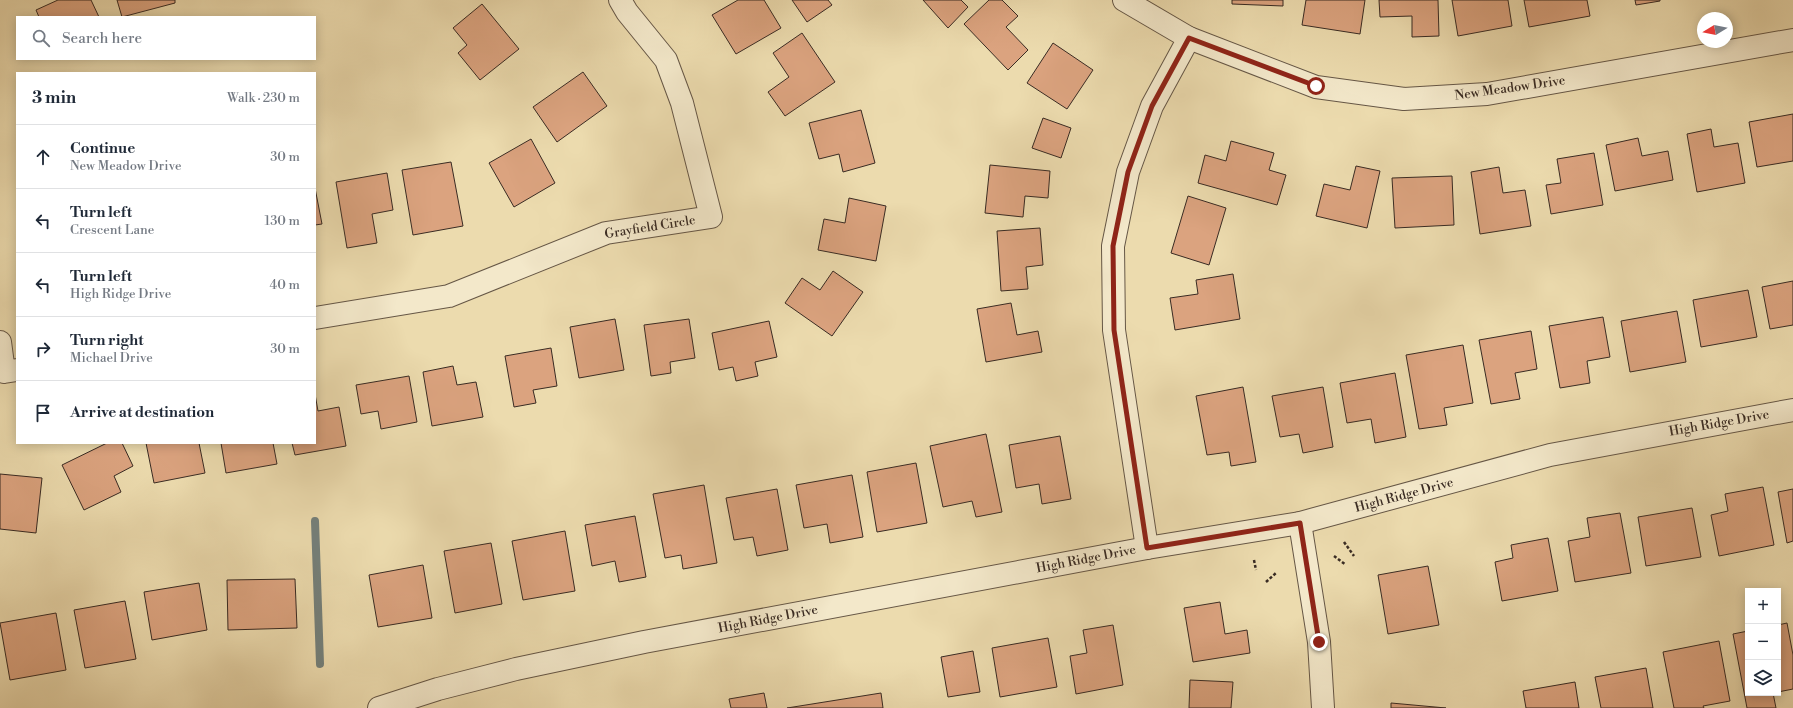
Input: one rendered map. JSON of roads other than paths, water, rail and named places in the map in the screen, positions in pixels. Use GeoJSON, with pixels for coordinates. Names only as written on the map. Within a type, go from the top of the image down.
{"type":"FeatureCollection","features":[{"type":"Feature","properties":{"kind":"street","name":"Grayfield Circle"},"geometry":{"type":"LineString","coordinates":[[316,318],[449,296],[606,233],[711,217],[682,103],[666,60],[627,12],[620,0]]}},
{"type":"Feature","properties":{"kind":"street","name":"New Meadow Drive"},"geometry":{"type":"LineString","coordinates":[[1124,0],[1189,38],[1316,86],[1404,99],[1487,94],[1793,40]]}},
{"type":"Feature","properties":{"kind":"street"},"geometry":{"type":"LineString","coordinates":[[1147,548],[1114,330],[1113,246],[1128,172],[1152,106],[1189,38]]}},
{"type":"Feature","properties":{"kind":"street"},"geometry":{"type":"LineString","coordinates":[[0,342],[4,372],[16,370]]}},
{"type":"Feature","properties":{"kind":"street","name":"High Ridge Drive"},"geometry":{"type":"LineString","coordinates":[[379,708],[438,689],[516,669],[644,642],[1147,548],[1300,523],[1550,455],[1793,410]]}},
{"type":"Feature","properties":{"kind":"street"},"geometry":{"type":"LineString","coordinates":[[1300,523],[1319,642],[1323,708]]}},
{"type":"Feature","properties":{"kind":"waterway"},"geometry":{"type":"LineString","coordinates":[[315,521],[320,664]]}}]}
